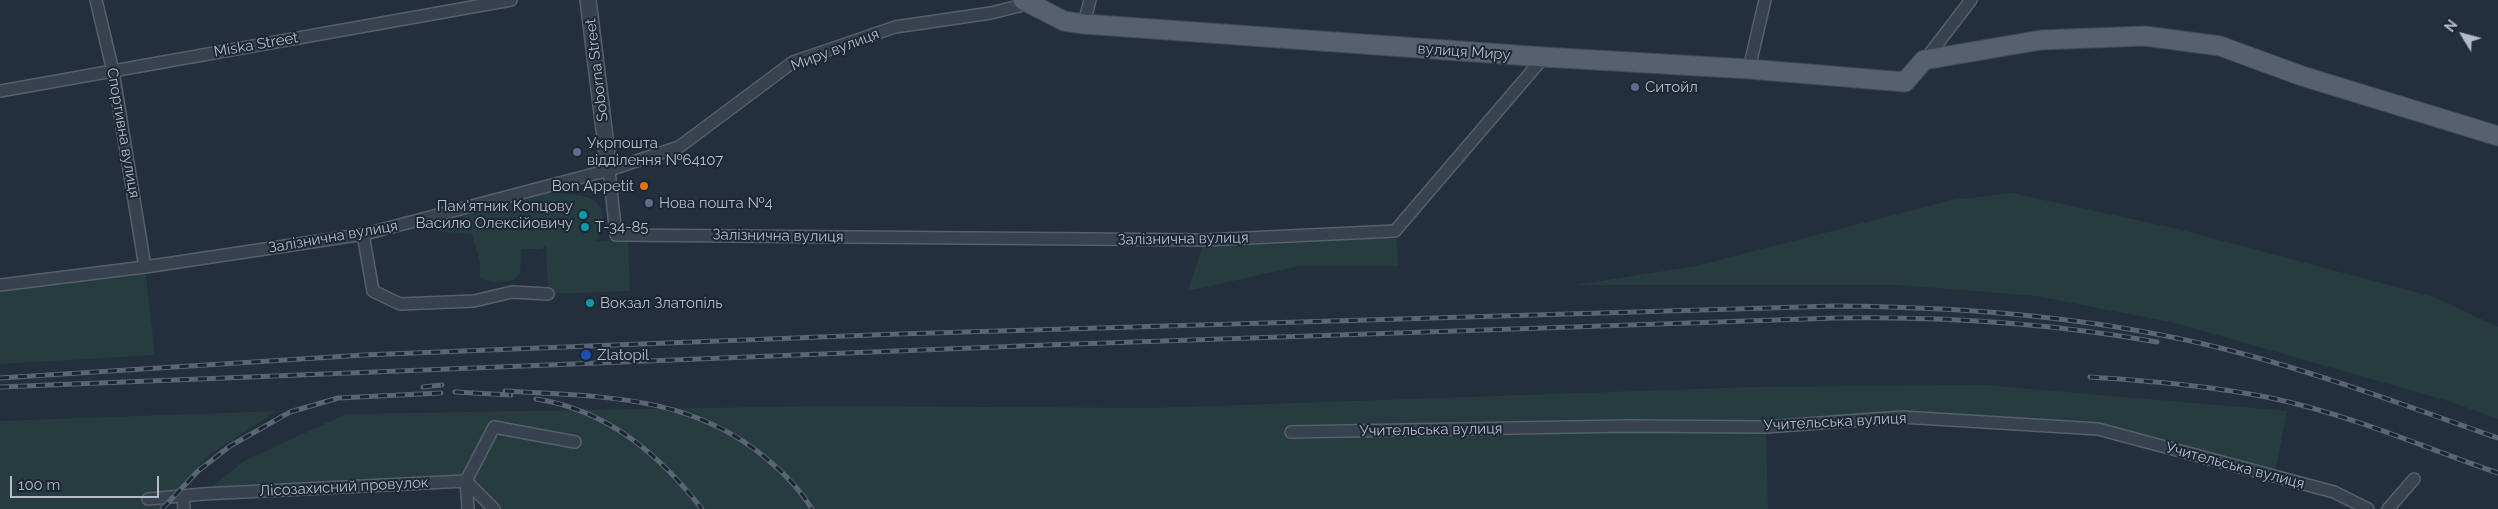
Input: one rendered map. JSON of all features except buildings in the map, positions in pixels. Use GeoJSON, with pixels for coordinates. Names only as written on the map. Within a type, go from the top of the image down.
{"type":"FeatureCollection","features":[{"type":"Feature","properties":{"kind":"main road","name":"вулиця Миру"},"geometry":{"type":"LineString","coordinates":[[1025,2],[1064,22],[1084,24],[1544,57],[1749,69],[1905,82],[1924,60]]}},
{"type":"Feature","properties":{"kind":"main road"},"geometry":{"type":"LineString","coordinates":[[1924,60],[2042,40],[2145,36],[2220,46],[2302,76],[2498,136]]}},
{"type":"Feature","properties":{"kind":"street","name":"Спортивна вулиця"},"geometry":{"type":"LineString","coordinates":[[96,0],[113,71],[145,267]]}},
{"type":"Feature","properties":{"kind":"street","name":"Miska Street"},"geometry":{"type":"LineString","coordinates":[[0,91],[511,0]]}},
{"type":"Feature","properties":{"kind":"street","name":"Soborna Street"},"geometry":{"type":"LineString","coordinates":[[588,0],[609,170]]}},
{"type":"Feature","properties":{"kind":"street"},"geometry":{"type":"LineString","coordinates":[[1084,24],[1090,0]]}},
{"type":"Feature","properties":{"kind":"street"},"geometry":{"type":"LineString","coordinates":[[1749,69],[1765,0]]}},
{"type":"Feature","properties":{"kind":"street"},"geometry":{"type":"LineString","coordinates":[[1924,60],[1971,0]]}},
{"type":"Feature","properties":{"kind":"street","name":"Миру вулиця"},"geometry":{"type":"LineString","coordinates":[[609,170],[679,147],[793,62],[895,27],[991,13],[1025,2]]}},
{"type":"Feature","properties":{"kind":"street","name":"Залізнична вулиця"},"geometry":{"type":"LineString","coordinates":[[0,284],[145,267],[363,234],[609,170],[616,234],[1205,240],[1395,232],[1544,57]]}},
{"type":"Feature","properties":{"kind":"street"},"geometry":{"type":"LineString","coordinates":[[363,234],[373,291],[400,304],[474,301],[512,292],[548,294]]}},
{"type":"Feature","properties":{"kind":"street","name":"Учительська вулиця"},"geometry":{"type":"LineString","coordinates":[[1291,432],[1627,426],[1766,427],[1902,417],[2098,429],[2334,492],[2368,509]]}},
{"type":"Feature","properties":{"kind":"street"},"geometry":{"type":"LineString","coordinates":[[468,509],[466,481],[494,427],[575,442]]}},
{"type":"Feature","properties":{"kind":"street"},"geometry":{"type":"LineString","coordinates":[[2388,509],[2414,479]]}},
{"type":"Feature","properties":{"kind":"street"},"geometry":{"type":"LineString","coordinates":[[466,481],[494,509]]}},
{"type":"Feature","properties":{"kind":"street","name":"Лісозахисний провулок"},"geometry":{"type":"LineString","coordinates":[[148,499],[466,481]]}},
{"type":"Feature","properties":{"kind":"street"},"geometry":{"type":"LineString","coordinates":[[184,496],[184,509]]}},
{"type":"Feature","properties":{"kind":"green space"},"geometry":{"type":"Polygon","coordinates":[[[548,193],[584,196],[599,205],[602,214],[596,241],[628,239],[630,291],[548,294],[546,245],[542,249],[521,249],[520,274],[512,281],[494,282],[480,279],[480,262],[472,234],[433,231],[460,218],[489,208],[548,193]]]}},
{"type":"Feature","properties":{"kind":"green space"},"geometry":{"type":"Polygon","coordinates":[[[2012,193],[2178,229],[2434,297],[2498,327],[2498,419],[2448,401],[2175,323],[2036,296],[1899,285],[1575,285],[1696,266],[1952,200],[2012,193]]]}},
{"type":"Feature","properties":{"kind":"green space"},"geometry":{"type":"Polygon","coordinates":[[[1395,231],[1399,266],[1299,266],[1188,291],[1205,240],[1395,231]]]}},
{"type":"Feature","properties":{"kind":"green space"},"geometry":{"type":"Polygon","coordinates":[[[145,267],[155,355],[0,364],[0,285],[145,267]]]}},
{"type":"Feature","properties":{"kind":"green space"},"geometry":{"type":"Polygon","coordinates":[[[1984,385],[2287,411],[2274,477],[2098,429],[1902,417],[1766,428],[1768,509],[494,509],[466,481],[203,494],[244,461],[346,414],[826,406],[1153,408],[1754,387],[1984,385]]]}},
{"type":"Feature","properties":{"kind":"green space"},"geometry":{"type":"Polygon","coordinates":[[[277,411],[209,455],[165,509],[0,509],[0,421],[277,411]]]}},
{"type":"Feature","properties":{"kind":"railway"},"geometry":{"type":"LineString","coordinates":[[0,378],[364,355],[898,334],[1835,306],[1886,307],[1988,312],[2039,317],[2090,323],[2190,341],[2305,372],[2498,438]]}},
{"type":"Feature","properties":{"kind":"railway"},"geometry":{"type":"LineString","coordinates":[[0,387],[1046,345],[1835,318],[1916,318],[1996,322],[2077,330],[2157,342]]}},
{"type":"Feature","properties":{"kind":"railway"},"geometry":{"type":"LineString","coordinates":[[2090,377],[2204,387],[2271,398],[2357,422],[2498,473]]}},
{"type":"Feature","properties":{"kind":"railway"},"geometry":{"type":"LineString","coordinates":[[423,387],[442,385]]}},
{"type":"Feature","properties":{"kind":"railway"},"geometry":{"type":"LineString","coordinates":[[505,391],[575,395],[643,403],[707,422],[738,438],[767,459],[792,482],[812,509]]}},
{"type":"Feature","properties":{"kind":"railway"},"geometry":{"type":"LineString","coordinates":[[455,392],[511,395]]}},
{"type":"Feature","properties":{"kind":"railway"},"geometry":{"type":"LineString","coordinates":[[162,509],[198,471],[230,446],[290,412],[338,398],[441,393]]}},
{"type":"Feature","properties":{"kind":"railway"},"geometry":{"type":"LineString","coordinates":[[536,399],[586,413],[630,438],[668,470],[702,509]]}},
{"type":"Feature","properties":{"kind":"place","name":"Ситойл"},"geometry":{"type":"Point","coordinates":[1635,87]}},
{"type":"Feature","properties":{"kind":"place","name":"Укрпошта відділення №64107"},"geometry":{"type":"Point","coordinates":[577,152]}},
{"type":"Feature","properties":{"kind":"place","name":"Bon Appetit"},"geometry":{"type":"Point","coordinates":[644,186]}},
{"type":"Feature","properties":{"kind":"place","name":"Нова пошта №4"},"geometry":{"type":"Point","coordinates":[649,203]}},
{"type":"Feature","properties":{"kind":"place","name":"Пам'ятник Копцову Василю Олексійовичу"},"geometry":{"type":"Point","coordinates":[583,215]}},
{"type":"Feature","properties":{"kind":"place","name":"Т-34-85"},"geometry":{"type":"Point","coordinates":[585,227]}},
{"type":"Feature","properties":{"kind":"place","name":"Вокзал Златопіль"},"geometry":{"type":"Point","coordinates":[590,303]}},
{"type":"Feature","properties":{"kind":"place","name":"Zlatopil"},"geometry":{"type":"Point","coordinates":[586,355]}}]}
